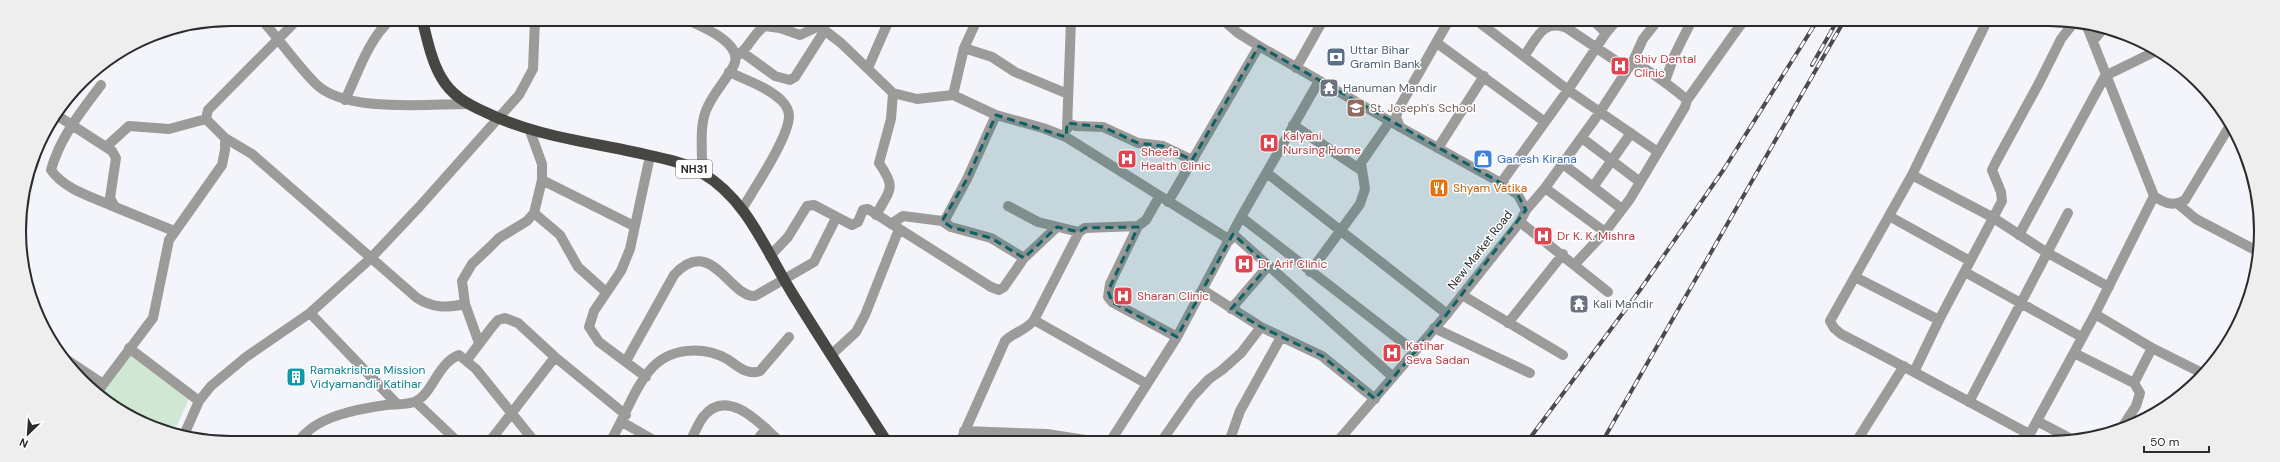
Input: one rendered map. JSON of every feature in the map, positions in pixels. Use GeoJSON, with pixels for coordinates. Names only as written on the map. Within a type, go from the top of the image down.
{"type":"FeatureCollection","features":[{"type":"Feature","properties":{"kind":"highway","name":"NH31"},"geometry":{"type":"LineString","coordinates":[[424,26],[435,66],[441,78],[452,92],[467,104],[498,119],[530,131],[650,156],[686,166],[702,173],[742,209],[784,280],[883,436]]}},
{"type":"Feature","properties":{"kind":"street"},"geometry":{"type":"LineString","coordinates":[[267,26],[316,85],[330,94],[345,100],[369,104],[467,104]]}},
{"type":"Feature","properties":{"kind":"street"},"geometry":{"type":"LineString","coordinates":[[206,119],[208,110],[213,103],[291,26]]}},
{"type":"Feature","properties":{"kind":"street"},"geometry":{"type":"LineString","coordinates":[[345,100],[375,39],[383,26]]}},
{"type":"Feature","properties":{"kind":"street"},"geometry":{"type":"LineString","coordinates":[[186,431],[199,401],[211,386],[228,371],[310,313],[371,258],[420,206],[519,95],[533,69],[536,26]]}},
{"type":"Feature","properties":{"kind":"street"},"geometry":{"type":"LineString","coordinates":[[699,26],[721,38],[740,54],[775,76],[790,80],[795,77],[820,26]]}},
{"type":"Feature","properties":{"kind":"street"},"geometry":{"type":"LineString","coordinates":[[702,173],[703,119],[708,106],[753,35],[766,26],[780,28],[800,35],[818,26]]}},
{"type":"Feature","properties":{"kind":"street"},"geometry":{"type":"LineString","coordinates":[[821,26],[868,68],[881,83],[894,93],[917,99],[953,95],[996,115],[1043,128],[1066,137],[1159,197],[1231,237],[1268,266],[1393,377]]}},
{"type":"Feature","properties":{"kind":"street"},"geometry":{"type":"LineString","coordinates":[[868,68],[886,26]]}},
{"type":"Feature","properties":{"kind":"street"},"geometry":{"type":"LineString","coordinates":[[953,95],[964,48],[974,26]]}},
{"type":"Feature","properties":{"kind":"street"},"geometry":{"type":"LineString","coordinates":[[1066,137],[1071,26]]}},
{"type":"Feature","properties":{"kind":"street","name":"New Market Road"},"geometry":{"type":"LineString","coordinates":[[1231,26],[1259,46],[1296,68],[1501,183],[1518,195],[1526,210],[1520,222],[1447,314],[1342,436]]}},
{"type":"Feature","properties":{"kind":"street"},"geometry":{"type":"LineString","coordinates":[[1296,68],[1320,26]]}},
{"type":"Feature","properties":{"kind":"street"},"geometry":{"type":"LineString","coordinates":[[1400,127],[1396,117],[1399,108],[1445,26]]}},
{"type":"Feature","properties":{"kind":"street"},"geometry":{"type":"LineString","coordinates":[[1484,26],[1525,55],[1568,90],[1658,152]]}},
{"type":"Feature","properties":{"kind":"street"},"geometry":{"type":"LineString","coordinates":[[1525,55],[1548,26]]}},
{"type":"Feature","properties":{"kind":"street"},"geometry":{"type":"LineString","coordinates":[[1562,26],[1598,48],[1665,81],[1687,100]]}},
{"type":"Feature","properties":{"kind":"street"},"geometry":{"type":"LineString","coordinates":[[1599,26],[1606,34]]}},
{"type":"Feature","properties":{"kind":"street"},"geometry":{"type":"LineString","coordinates":[[1501,183],[1612,26]]}},
{"type":"Feature","properties":{"kind":"street"},"geometry":{"type":"LineString","coordinates":[[1526,210],[1545,188],[1600,112],[1631,65],[1643,39],[1653,26]]}},
{"type":"Feature","properties":{"kind":"street"},"geometry":{"type":"LineString","coordinates":[[1665,81],[1675,54],[1689,26]]}},
{"type":"Feature","properties":{"kind":"street"},"geometry":{"type":"LineString","coordinates":[[1575,264],[1604,232],[1622,209],[1685,107],[1687,100],[1740,26]]}},
{"type":"Feature","properties":{"kind":"street"},"geometry":{"type":"LineString","coordinates":[[1985,26],[1912,175],[1830,321],[1834,328],[1969,402],[2024,436]]}},
{"type":"Feature","properties":{"kind":"street"},"geometry":{"type":"LineString","coordinates":[[1914,372],[1992,217],[2002,201],[2001,192],[1992,170],[1994,165],[2039,83],[2061,39],[2070,27]]}},
{"type":"Feature","properties":{"kind":"street"},"geometry":{"type":"LineString","coordinates":[[2089,32],[2154,196],[2169,204],[2178,204],[2185,200],[2227,130]]}},
{"type":"Feature","properties":{"kind":"street"},"geometry":{"type":"LineString","coordinates":[[1436,42],[1545,122]]}},
{"type":"Feature","properties":{"kind":"street"},"geometry":{"type":"LineString","coordinates":[[1168,202],[1259,46]]}},
{"type":"Feature","properties":{"kind":"street"},"geometry":{"type":"LineString","coordinates":[[964,48],[992,57],[1015,72],[1068,94]]}},
{"type":"Feature","properties":{"kind":"street"},"geometry":{"type":"LineString","coordinates":[[2019,235],[2106,76],[2152,53]]}},
{"type":"Feature","properties":{"kind":"street"},"geometry":{"type":"LineString","coordinates":[[729,72],[771,92],[782,100],[787,108],[789,116],[786,131],[742,209]]}},
{"type":"Feature","properties":{"kind":"street"},"geometry":{"type":"LineString","coordinates":[[1438,148],[1484,76]]}},
{"type":"Feature","properties":{"kind":"street"},"geometry":{"type":"LineString","coordinates":[[1114,436],[1177,337],[1241,217],[1319,81]]}},
{"type":"Feature","properties":{"kind":"street"},"geometry":{"type":"LineString","coordinates":[[101,85],[72,124],[54,158],[51,170],[58,180],[67,185],[116,207],[174,230]]}},
{"type":"Feature","properties":{"kind":"street"},"geometry":{"type":"LineString","coordinates":[[876,215],[891,188],[887,173],[879,163],[891,119],[894,93]]}},
{"type":"Feature","properties":{"kind":"street"},"geometry":{"type":"LineString","coordinates":[[942,221],[967,179],[996,115]]}},
{"type":"Feature","properties":{"kind":"street"},"geometry":{"type":"LineString","coordinates":[[61,118],[107,146],[116,158],[110,198],[116,207]]}},
{"type":"Feature","properties":{"kind":"street"},"geometry":{"type":"LineString","coordinates":[[206,119],[225,138],[252,154],[425,303],[442,307],[465,304]]}},
{"type":"Feature","properties":{"kind":"street"},"geometry":{"type":"LineString","coordinates":[[107,146],[129,126],[169,129],[206,119]]}},
{"type":"Feature","properties":{"kind":"street"},"geometry":{"type":"LineString","coordinates":[[1310,272],[1341,231],[1364,196],[1365,189],[1361,170],[1362,164],[1390,121]]}},
{"type":"Feature","properties":{"kind":"street"},"geometry":{"type":"LineString","coordinates":[[1067,123],[1076,126],[1103,127],[1138,143],[1172,150],[1192,160]]}},
{"type":"Feature","properties":{"kind":"street"},"geometry":{"type":"LineString","coordinates":[[1293,125],[1361,170]]}},
{"type":"Feature","properties":{"kind":"street"},"geometry":{"type":"LineString","coordinates":[[479,343],[465,304],[462,281],[472,264],[498,238],[527,222],[534,213],[542,180],[542,164],[530,131]]}},
{"type":"Feature","properties":{"kind":"street"},"geometry":{"type":"LineString","coordinates":[[1593,187],[1613,162],[1631,134]]}},
{"type":"Feature","properties":{"kind":"street"},"geometry":{"type":"LineString","coordinates":[[85,375],[100,387],[153,318],[166,253],[174,230],[215,178],[222,165],[225,150],[225,138]]}},
{"type":"Feature","properties":{"kind":"street"},"geometry":{"type":"LineString","coordinates":[[1582,138],[1640,182]]}},
{"type":"Feature","properties":{"kind":"street"},"geometry":{"type":"LineString","coordinates":[[646,377],[599,342],[589,326],[594,311],[626,260],[633,239],[634,226],[650,156]]}},
{"type":"Feature","properties":{"kind":"street"},"geometry":{"type":"LineString","coordinates":[[1563,164],[1622,209]]}},
{"type":"Feature","properties":{"kind":"street"},"geometry":{"type":"LineString","coordinates":[[1267,174],[1447,314]]}},
{"type":"Feature","properties":{"kind":"street"},"geometry":{"type":"LineString","coordinates":[[1912,175],[1992,217],[2046,252],[2109,287]]}},
{"type":"Feature","properties":{"kind":"street"},"geometry":{"type":"LineString","coordinates":[[542,180],[634,226]]}},
{"type":"Feature","properties":{"kind":"street"},"geometry":{"type":"LineString","coordinates":[[1545,188],[1604,232]]}},
{"type":"Feature","properties":{"kind":"street"},"geometry":{"type":"LineString","coordinates":[[2028,436],[2096,314],[2154,196]]}},
{"type":"Feature","properties":{"kind":"street"},"geometry":{"type":"LineString","coordinates":[[1159,197],[1146,220],[1138,226],[1110,284],[1108,298],[1112,302],[1177,337]]}},
{"type":"Feature","properties":{"kind":"street"},"geometry":{"type":"LineString","coordinates":[[2178,204],[2196,219],[2253,249]]}},
{"type":"Feature","properties":{"kind":"street"},"geometry":{"type":"LineString","coordinates":[[770,256],[791,233],[807,206],[814,205],[852,226],[858,222],[863,210],[868,209],[991,287],[999,290],[1004,287],[1024,258],[1057,227]]}},
{"type":"Feature","properties":{"kind":"street"},"geometry":{"type":"LineString","coordinates":[[1008,206],[1038,222],[1079,232]]}},
{"type":"Feature","properties":{"kind":"street"},"geometry":{"type":"LineString","coordinates":[[534,213],[560,235],[578,267],[606,292]]}},
{"type":"Feature","properties":{"kind":"street"},"geometry":{"type":"LineString","coordinates":[[1969,402],[2046,252],[2068,214]]}},
{"type":"Feature","properties":{"kind":"street"},"geometry":{"type":"LineString","coordinates":[[831,355],[856,332],[865,315],[898,218],[909,215],[942,221],[952,227],[991,238],[1024,258]]}},
{"type":"Feature","properties":{"kind":"street"},"geometry":{"type":"LineString","coordinates":[[1889,216],[1970,262]]}},
{"type":"Feature","properties":{"kind":"street"},"geometry":{"type":"LineString","coordinates":[[1241,217],[1310,272],[1414,351]]}},
{"type":"Feature","properties":{"kind":"street"},"geometry":{"type":"LineString","coordinates":[[626,361],[674,275],[681,267],[688,263],[697,262],[716,268],[749,297],[756,296],[814,262],[836,218]]}},
{"type":"Feature","properties":{"kind":"street"},"geometry":{"type":"LineString","coordinates":[[1520,222],[1575,264],[1608,292]]}},
{"type":"Feature","properties":{"kind":"street"},"geometry":{"type":"LineString","coordinates":[[962,436],[1005,341],[1012,334],[1030,326],[1079,232],[1085,228],[1138,226]]}},
{"type":"Feature","properties":{"kind":"street"},"geometry":{"type":"LineString","coordinates":[[1508,323],[1562,254]]}},
{"type":"Feature","properties":{"kind":"street"},"geometry":{"type":"LineString","coordinates":[[1231,308],[1268,266]]}},
{"type":"Feature","properties":{"kind":"street"},"geometry":{"type":"LineString","coordinates":[[1965,272],[2078,335]]}},
{"type":"Feature","properties":{"kind":"street"},"geometry":{"type":"LineString","coordinates":[[1855,277],[1939,320]]}},
{"type":"Feature","properties":{"kind":"street"},"geometry":{"type":"LineString","coordinates":[[1203,290],[1261,327],[1322,356],[1375,399]]}},
{"type":"Feature","properties":{"kind":"street"},"geometry":{"type":"LineString","coordinates":[[1462,295],[1563,355]]}},
{"type":"Feature","properties":{"kind":"street"},"geometry":{"type":"LineString","coordinates":[[310,313],[397,404]]}},
{"type":"Feature","properties":{"kind":"street"},"geometry":{"type":"LineString","coordinates":[[2096,314],[2152,348],[2198,371]]}},
{"type":"Feature","properties":{"kind":"street"},"geometry":{"type":"LineString","coordinates":[[467,360],[498,320],[505,318],[518,323],[624,418],[649,436]]}},
{"type":"Feature","properties":{"kind":"street"},"geometry":{"type":"LineString","coordinates":[[1034,320],[1146,384]]}},
{"type":"Feature","properties":{"kind":"street"},"geometry":{"type":"LineString","coordinates":[[1165,436],[1194,396],[1209,379],[1241,354],[1261,327]]}},
{"type":"Feature","properties":{"kind":"street"},"geometry":{"type":"LineString","coordinates":[[1434,328],[1530,373]]}},
{"type":"Feature","properties":{"kind":"street"},"geometry":{"type":"LineString","coordinates":[[614,436],[646,377],[660,360],[688,350],[703,351],[722,356],[746,372],[753,374],[760,371],[789,337]]}},
{"type":"Feature","properties":{"kind":"street"},"geometry":{"type":"LineString","coordinates":[[1231,436],[1240,411],[1281,337]]}},
{"type":"Feature","properties":{"kind":"street"},"geometry":{"type":"LineString","coordinates":[[130,348],[199,401]]}},
{"type":"Feature","properties":{"kind":"street"},"geometry":{"type":"LineString","coordinates":[[2134,383],[2152,348]]}},
{"type":"Feature","properties":{"kind":"street"},"geometry":{"type":"LineString","coordinates":[[2074,353],[2134,383],[2140,393],[2136,406],[2127,420]]}},
{"type":"Feature","properties":{"kind":"street"},"geometry":{"type":"LineString","coordinates":[[304,436],[312,427],[324,420],[397,404],[416,402],[425,393],[449,359],[459,355],[467,360],[530,436]]}},
{"type":"Feature","properties":{"kind":"street"},"geometry":{"type":"LineString","coordinates":[[494,436],[513,414],[555,357]]}},
{"type":"Feature","properties":{"kind":"street"},"geometry":{"type":"LineString","coordinates":[[1860,436],[1904,366]]}},
{"type":"Feature","properties":{"kind":"street"},"geometry":{"type":"LineString","coordinates":[[416,402],[452,436]]}},
{"type":"Feature","properties":{"kind":"street"},"geometry":{"type":"LineString","coordinates":[[693,436],[703,417],[712,409],[724,405],[740,409],[766,428],[774,436]]}},
{"type":"Feature","properties":{"kind":"street"},"geometry":{"type":"LineString","coordinates":[[2037,421],[2065,436]]}},
{"type":"Feature","properties":{"kind":"street"},"geometry":{"type":"LineString","coordinates":[[760,436],[766,428]]}},
{"type":"Feature","properties":{"kind":"street"},"geometry":{"type":"LineString","coordinates":[[964,431],[1047,434],[1060,436]]}},
{"type":"Feature","properties":{"kind":"highlighted area"},"geometry":{"type":"Polygon","coordinates":[[[1259,46],[1501,183],[1518,195],[1526,210],[1447,314],[1375,399],[1322,356],[1261,327],[1231,309],[1268,266],[1233,234],[1177,337],[1112,302],[1108,291],[1138,227],[1085,228],[1079,232],[1057,227],[1024,258],[991,238],[951,227],[942,221],[967,179],[996,115],[1066,137],[1067,123],[1103,127],[1138,143],[1163,146],[1192,160],[1259,46]]]}},
{"type":"Feature","properties":{"kind":"green space"},"geometry":{"type":"Polygon","coordinates":[[[128,351],[192,392],[176,428],[128,409],[102,391],[128,351]]]}},
{"type":"Feature","properties":{"kind":"railway"},"geometry":{"type":"LineString","coordinates":[[1531,436],[1640,290],[1724,169],[1814,26]]}},
{"type":"Feature","properties":{"kind":"railway"},"geometry":{"type":"LineString","coordinates":[[1812,65],[1834,26]]}},
{"type":"Feature","properties":{"kind":"railway"},"geometry":{"type":"LineString","coordinates":[[1605,436],[1841,26]]}},
{"type":"Feature","properties":{"kind":"place","name":"Uttar Bihar Gramin Bank"},"geometry":{"type":"Point","coordinates":[1336,57]}},
{"type":"Feature","properties":{"kind":"place","name":"Shiv Dental Clinic"},"geometry":{"type":"Point","coordinates":[1620,66]}},
{"type":"Feature","properties":{"kind":"place","name":"Hanuman Mandir"},"geometry":{"type":"Point","coordinates":[1329,88]}},
{"type":"Feature","properties":{"kind":"place","name":"St. Joseph's School"},"geometry":{"type":"Point","coordinates":[1356,108]}},
{"type":"Feature","properties":{"kind":"place","name":"Kalyani Nursing Home"},"geometry":{"type":"Point","coordinates":[1269,143]}},
{"type":"Feature","properties":{"kind":"place","name":"Sheefa Health Clinic"},"geometry":{"type":"Point","coordinates":[1127,159]}},
{"type":"Feature","properties":{"kind":"place","name":"Ganesh Kirana"},"geometry":{"type":"Point","coordinates":[1483,159]}},
{"type":"Feature","properties":{"kind":"place","name":"Shyam Vatika"},"geometry":{"type":"Point","coordinates":[1439,188]}},
{"type":"Feature","properties":{"kind":"place","name":"Dr K. K. Mishra"},"geometry":{"type":"Point","coordinates":[1543,236]}},
{"type":"Feature","properties":{"kind":"place","name":"Dr Arif Clinic"},"geometry":{"type":"Point","coordinates":[1244,264]}},
{"type":"Feature","properties":{"kind":"place","name":"Sharan Clinic"},"geometry":{"type":"Point","coordinates":[1123,296]}},
{"type":"Feature","properties":{"kind":"place","name":"Kali Mandir"},"geometry":{"type":"Point","coordinates":[1579,304]}},
{"type":"Feature","properties":{"kind":"place","name":"Katihar Seva Sadan"},"geometry":{"type":"Point","coordinates":[1392,353]}},
{"type":"Feature","properties":{"kind":"place","name":"Ramakrishna Mission Vidyamandir Katihar"},"geometry":{"type":"Point","coordinates":[296,377]}}]}
